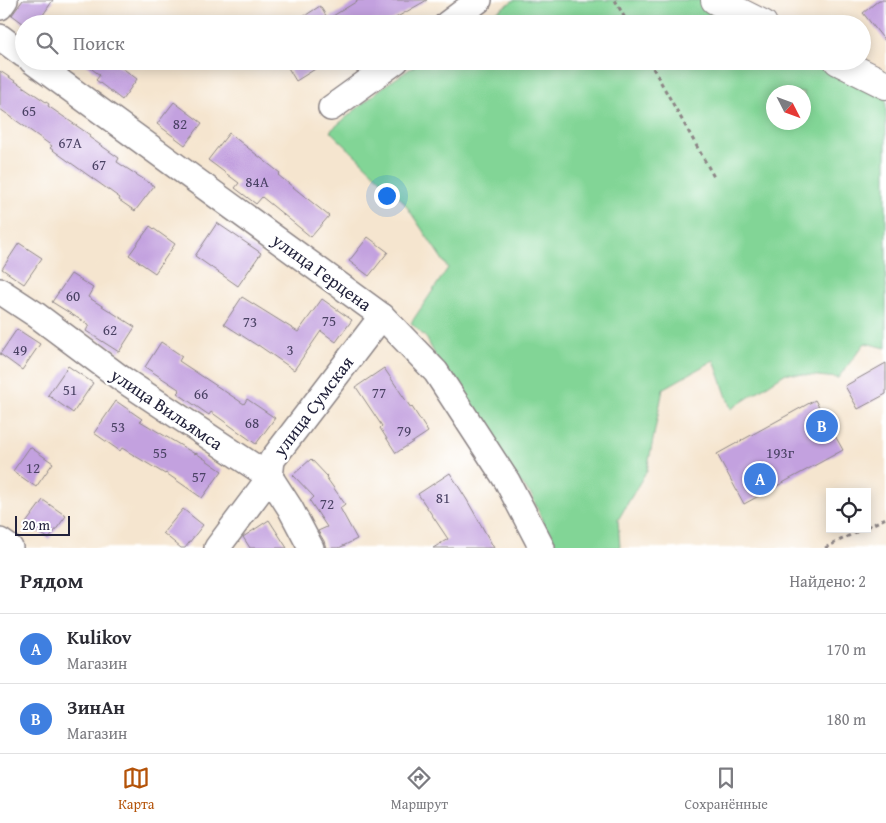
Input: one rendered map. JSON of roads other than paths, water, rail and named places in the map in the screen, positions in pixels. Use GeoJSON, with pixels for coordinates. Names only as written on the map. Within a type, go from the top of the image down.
{"type":"FeatureCollection","features":[{"type":"Feature","properties":{"kind":"main road"},"geometry":{"type":"LineString","coordinates":[[715,0],[745,15]]}},
{"type":"Feature","properties":{"kind":"main road"},"geometry":{"type":"LineString","coordinates":[[856,70],[886,85]]}},
{"type":"Feature","properties":{"kind":"street"},"geometry":{"type":"LineString","coordinates":[[0,7],[5,0]]}},
{"type":"Feature","properties":{"kind":"street"},"geometry":{"type":"LineString","coordinates":[[459,15],[479,0]]}},
{"type":"Feature","properties":{"kind":"street"},"geometry":{"type":"LineString","coordinates":[[0,37],[15,48]]}},
{"type":"Feature","properties":{"kind":"street","name":"улица Герцена"},"geometry":{"type":"LineString","coordinates":[[44,70],[382,316],[436,372],[506,481],[542,548]]}},
{"type":"Feature","properties":{"kind":"street"},"geometry":{"type":"LineString","coordinates":[[332,108],[384,70]]}},
{"type":"Feature","properties":{"kind":"street","name":"улица Вильямса"},"geometry":{"type":"LineString","coordinates":[[0,291],[35,314],[122,379],[270,477],[290,508],[311,548]]}},
{"type":"Feature","properties":{"kind":"street","name":"улица Сумская"},"geometry":{"type":"LineString","coordinates":[[216,548],[270,477],[272,460],[382,316]]}},
{"type":"Feature","properties":{"kind":"street"},"geometry":{"type":"LineString","coordinates":[[0,541],[10,548]]}},
{"type":"Feature","properties":{"kind":"place","name":"ЗинАн"},"geometry":{"type":"Point","coordinates":[822,426]}},
{"type":"Feature","properties":{"kind":"place","name":"Kulikov"},"geometry":{"type":"Point","coordinates":[760,479]}}]}
